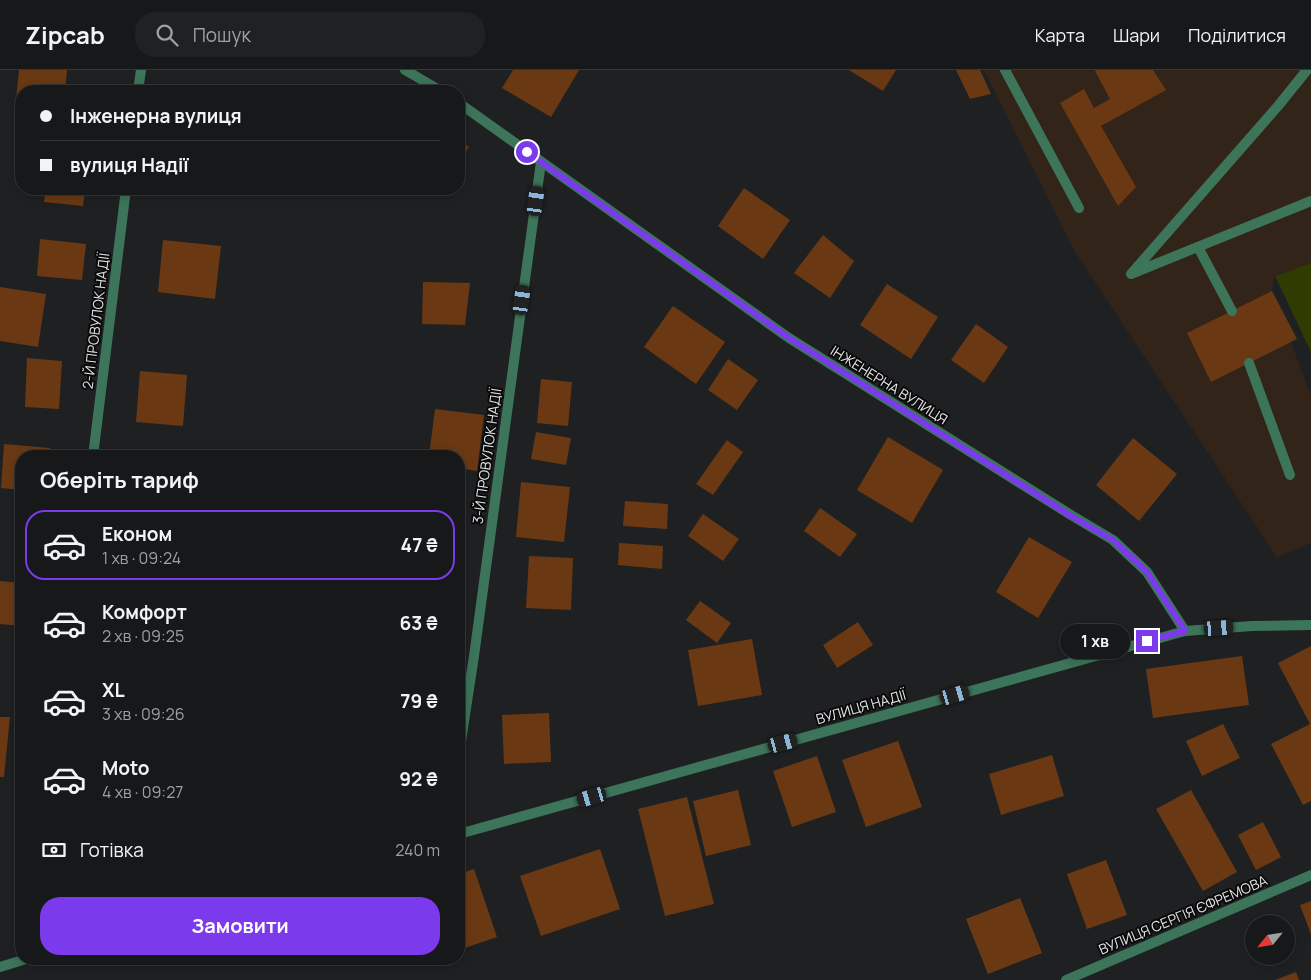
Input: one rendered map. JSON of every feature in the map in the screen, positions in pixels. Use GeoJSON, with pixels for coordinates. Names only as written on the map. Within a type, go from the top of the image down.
{"type":"FeatureCollection","features":[{"type":"Feature","properties":{"kind":"street"},"geometry":{"type":"LineString","coordinates":[[139,85],[141,70]]}},
{"type":"Feature","properties":{"kind":"street"},"geometry":{"type":"LineString","coordinates":[[405,70],[431,85]]}},
{"type":"Feature","properties":{"kind":"street"},"geometry":{"type":"LineString","coordinates":[[1005,70],[1079,208]]}},
{"type":"Feature","properties":{"kind":"street"},"geometry":{"type":"LineString","coordinates":[[1307,70],[1278,106],[1131,274],[1311,201]]}},
{"type":"Feature","properties":{"kind":"street","name":"ІНЖЕНЕРНА ВУЛИЦЯ"},"geometry":{"type":"LineString","coordinates":[[465,107],[789,338],[1071,516],[1113,540],[1147,572],[1185,631]]}},
{"type":"Feature","properties":{"kind":"street","name":"3-Й ПРОВУЛОК НАДІЇ"},"geometry":{"type":"LineString","coordinates":[[465,716],[541,162]]}},
{"type":"Feature","properties":{"kind":"street","name":"2-Й ПРОВУЛОК НАДІЇ"},"geometry":{"type":"LineString","coordinates":[[93,450],[125,195]]}},
{"type":"Feature","properties":{"kind":"street"},"geometry":{"type":"LineString","coordinates":[[1198,247],[1232,311]]}},
{"type":"Feature","properties":{"kind":"street"},"geometry":{"type":"LineString","coordinates":[[1249,363],[1290,475]]}},
{"type":"Feature","properties":{"kind":"street"},"geometry":{"type":"LineString","coordinates":[[1185,631],[1252,626],[1311,625]]}},
{"type":"Feature","properties":{"kind":"street","name":"ВУЛИЦЯ НАДІЇ"},"geometry":{"type":"LineString","coordinates":[[465,832],[1185,631]]}},
{"type":"Feature","properties":{"kind":"street","name":"ВУЛИЦЯ СЕРГІЯ ЄФРЕМОВА"},"geometry":{"type":"LineString","coordinates":[[1066,980],[1311,876]]}},
{"type":"Feature","properties":{"kind":"street"},"geometry":{"type":"LineString","coordinates":[[0,967],[15,962]]}},
{"type":"Feature","properties":{"kind":"shaded area"},"geometry":{"type":"Polygon","coordinates":[[[984,70],[1311,70],[1311,263],[1275,276],[1272,291],[1311,396],[1311,543],[1277,557],[1075,252],[984,70]]]}},
{"type":"Feature","properties":{"kind":"green space"},"geometry":{"type":"Polygon","coordinates":[[[1311,263],[1311,352],[1275,276],[1311,263]]]}},
{"type":"Feature","properties":{"kind":"building"},"geometry":{"type":"Polygon","coordinates":[[[19,70],[67,70],[66,85],[18,85],[19,70]]]}},
{"type":"Feature","properties":{"kind":"building"},"geometry":{"type":"Polygon","coordinates":[[[513,70],[579,70],[551,117],[502,88],[513,70]]]}},
{"type":"Feature","properties":{"kind":"building"},"geometry":{"type":"Polygon","coordinates":[[[849,70],[896,70],[883,91],[849,70]]]}},
{"type":"Feature","properties":{"kind":"building"},"geometry":{"type":"Polygon","coordinates":[[[956,70],[980,70],[991,94],[970,99],[956,70]]]}},
{"type":"Feature","properties":{"kind":"building"},"geometry":{"type":"Polygon","coordinates":[[[1153,70],[1166,90],[1101,126],[1136,187],[1118,206],[1060,103],[1084,89],[1094,108],[1110,99],[1095,71],[1153,70]]]}},
{"type":"Feature","properties":{"kind":"building"},"geometry":{"type":"Polygon","coordinates":[[[465,144],[469,147],[465,153],[465,144]]]}},
{"type":"Feature","properties":{"kind":"building"},"geometry":{"type":"Polygon","coordinates":[[[744,188],[790,220],[763,259],[718,226],[744,188]]]}},
{"type":"Feature","properties":{"kind":"building"},"geometry":{"type":"Polygon","coordinates":[[[45,195],[84,195],[83,206],[44,202],[45,195]]]}},
{"type":"Feature","properties":{"kind":"building"},"geometry":{"type":"Polygon","coordinates":[[[823,235],[854,261],[830,298],[794,273],[823,235]]]}},
{"type":"Feature","properties":{"kind":"building"},"geometry":{"type":"Polygon","coordinates":[[[40,239],[86,244],[82,280],[37,276],[40,239]]]}},
{"type":"Feature","properties":{"kind":"building"},"geometry":{"type":"Polygon","coordinates":[[[163,240],[221,246],[215,299],[158,292],[163,240]]]}},
{"type":"Feature","properties":{"kind":"building"},"geometry":{"type":"Polygon","coordinates":[[[423,282],[470,283],[465,325],[422,324],[423,282]]]}},
{"type":"Feature","properties":{"kind":"building"},"geometry":{"type":"Polygon","coordinates":[[[887,284],[938,317],[911,359],[860,325],[887,284]]]}},
{"type":"Feature","properties":{"kind":"building"},"geometry":{"type":"Polygon","coordinates":[[[0,287],[46,294],[38,347],[0,341],[0,287]]]}},
{"type":"Feature","properties":{"kind":"building"},"geometry":{"type":"Polygon","coordinates":[[[1272,291],[1297,339],[1211,382],[1187,333],[1272,291]]]}},
{"type":"Feature","properties":{"kind":"building"},"geometry":{"type":"Polygon","coordinates":[[[673,306],[725,342],[696,384],[644,347],[673,306]]]}},
{"type":"Feature","properties":{"kind":"building"},"geometry":{"type":"Polygon","coordinates":[[[976,324],[1008,347],[984,383],[951,360],[976,324]]]}},
{"type":"Feature","properties":{"kind":"building"},"geometry":{"type":"Polygon","coordinates":[[[27,358],[62,361],[59,409],[25,407],[27,358]]]}},
{"type":"Feature","properties":{"kind":"building"},"geometry":{"type":"Polygon","coordinates":[[[728,359],[758,380],[737,410],[708,390],[728,359]]]}},
{"type":"Feature","properties":{"kind":"building"},"geometry":{"type":"Polygon","coordinates":[[[140,371],[187,375],[183,426],[136,422],[140,371]]]}},
{"type":"Feature","properties":{"kind":"building"},"geometry":{"type":"Polygon","coordinates":[[[541,379],[572,382],[568,426],[537,423],[541,379]]]}},
{"type":"Feature","properties":{"kind":"building"},"geometry":{"type":"Polygon","coordinates":[[[435,409],[484,415],[477,471],[465,469],[465,450],[430,450],[435,409]]]}},
{"type":"Feature","properties":{"kind":"building"},"geometry":{"type":"Polygon","coordinates":[[[536,432],[571,438],[566,465],[531,459],[536,432]]]}},
{"type":"Feature","properties":{"kind":"building"},"geometry":{"type":"Polygon","coordinates":[[[888,437],[943,470],[912,523],[857,490],[888,437]]]}},
{"type":"Feature","properties":{"kind":"building"},"geometry":{"type":"Polygon","coordinates":[[[1133,438],[1177,474],[1139,521],[1096,485],[1133,438]]]}},
{"type":"Feature","properties":{"kind":"building"},"geometry":{"type":"Polygon","coordinates":[[[727,440],[743,452],[713,495],[696,484],[727,440]]]}},
{"type":"Feature","properties":{"kind":"building"},"geometry":{"type":"Polygon","coordinates":[[[4,444],[50,448],[50,450],[15,450],[15,489],[1,488],[4,444]]]}},
{"type":"Feature","properties":{"kind":"building"},"geometry":{"type":"Polygon","coordinates":[[[521,482],[570,487],[564,542],[516,537],[521,482]]]}},
{"type":"Feature","properties":{"kind":"building"},"geometry":{"type":"Polygon","coordinates":[[[625,501],[668,504],[667,529],[623,526],[625,501]]]}},
{"type":"Feature","properties":{"kind":"building"},"geometry":{"type":"Polygon","coordinates":[[[820,508],[857,534],[840,557],[804,531],[820,508]]]}},
{"type":"Feature","properties":{"kind":"building"},"geometry":{"type":"Polygon","coordinates":[[[703,514],[739,539],[723,561],[688,536],[703,514]]]}},
{"type":"Feature","properties":{"kind":"building"},"geometry":{"type":"Polygon","coordinates":[[[1029,537],[1072,562],[1038,618],[996,592],[1029,537]]]}},
{"type":"Feature","properties":{"kind":"building"},"geometry":{"type":"Polygon","coordinates":[[[619,543],[663,546],[662,569],[618,565],[619,543]]]}},
{"type":"Feature","properties":{"kind":"building"},"geometry":{"type":"Polygon","coordinates":[[[529,556],[573,558],[571,610],[526,608],[529,556]]]}},
{"type":"Feature","properties":{"kind":"building"},"geometry":{"type":"Polygon","coordinates":[[[0,581],[15,582],[15,625],[0,624],[0,581]]]}},
{"type":"Feature","properties":{"kind":"building"},"geometry":{"type":"Polygon","coordinates":[[[700,601],[731,623],[717,643],[686,620],[700,601]]]}},
{"type":"Feature","properties":{"kind":"building"},"geometry":{"type":"Polygon","coordinates":[[[858,622],[873,645],[837,668],[823,645],[858,622]]]}},
{"type":"Feature","properties":{"kind":"building"},"geometry":{"type":"Polygon","coordinates":[[[752,639],[762,695],[698,706],[688,650],[752,639]]]}},
{"type":"Feature","properties":{"kind":"building"},"geometry":{"type":"Polygon","coordinates":[[[1311,646],[1311,801],[1303,805],[1271,744],[1310,724],[1278,663],[1311,646]]]}},
{"type":"Feature","properties":{"kind":"building"},"geometry":{"type":"Polygon","coordinates":[[[1242,656],[1249,705],[1153,718],[1146,669],[1242,656]]]}},
{"type":"Feature","properties":{"kind":"building"},"geometry":{"type":"Polygon","coordinates":[[[549,713],[551,762],[504,764],[502,715],[549,713]]]}},
{"type":"Feature","properties":{"kind":"building"},"geometry":{"type":"Polygon","coordinates":[[[0,717],[10,717],[4,777],[0,777],[0,717]]]}},
{"type":"Feature","properties":{"kind":"building"},"geometry":{"type":"Polygon","coordinates":[[[1223,724],[1240,758],[1202,776],[1186,741],[1223,724]]]}},
{"type":"Feature","properties":{"kind":"building"},"geometry":{"type":"Polygon","coordinates":[[[898,741],[922,807],[866,827],[842,760],[898,741]]]}},
{"type":"Feature","properties":{"kind":"building"},"geometry":{"type":"Polygon","coordinates":[[[1052,755],[1064,796],[1001,815],[989,774],[1052,755]]]}},
{"type":"Feature","properties":{"kind":"building"},"geometry":{"type":"Polygon","coordinates":[[[817,756],[836,812],[792,827],[773,771],[817,756]]]}},
{"type":"Feature","properties":{"kind":"building"},"geometry":{"type":"Polygon","coordinates":[[[738,790],[751,845],[706,856],[693,801],[738,790]]]}},
{"type":"Feature","properties":{"kind":"building"},"geometry":{"type":"Polygon","coordinates":[[[1191,790],[1237,872],[1203,891],[1156,809],[1191,790]]]}},
{"type":"Feature","properties":{"kind":"building"},"geometry":{"type":"Polygon","coordinates":[[[687,797],[714,904],[665,916],[638,809],[687,797]]]}},
{"type":"Feature","properties":{"kind":"building"},"geometry":{"type":"Polygon","coordinates":[[[1263,822],[1281,857],[1256,870],[1238,835],[1263,822]]]}},
{"type":"Feature","properties":{"kind":"building"},"geometry":{"type":"Polygon","coordinates":[[[600,849],[620,909],[541,936],[520,876],[600,849]]]}},
{"type":"Feature","properties":{"kind":"building"},"geometry":{"type":"Polygon","coordinates":[[[1106,860],[1127,915],[1087,929],[1067,874],[1106,860]]]}},
{"type":"Feature","properties":{"kind":"building"},"geometry":{"type":"Polygon","coordinates":[[[474,869],[497,937],[465,948],[465,872],[474,869]]]}},
{"type":"Feature","properties":{"kind":"building"},"geometry":{"type":"Polygon","coordinates":[[[1020,898],[1042,953],[988,974],[966,919],[1020,898]]]}},
{"type":"Feature","properties":{"kind":"building"},"geometry":{"type":"Polygon","coordinates":[[[1311,901],[1311,934],[1300,905],[1311,901]]]}},
{"type":"Feature","properties":{"kind":"building"},"geometry":{"type":"Polygon","coordinates":[[[1296,972],[1299,980],[1275,980],[1296,972]]]}},
{"type":"Feature","properties":{"kind":"route"},"geometry":{"type":"LineString","coordinates":[[527,152],[789,338],[1071,516],[1113,540],[1147,572],[1185,631],[1147,641]]}}]}
